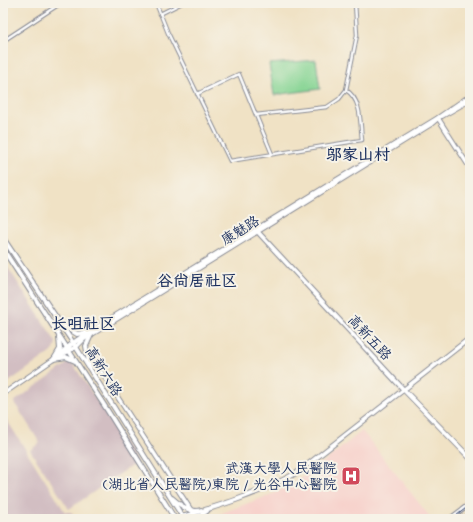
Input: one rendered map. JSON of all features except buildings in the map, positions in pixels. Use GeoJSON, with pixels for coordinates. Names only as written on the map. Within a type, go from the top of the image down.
{"type":"FeatureCollection","features":[{"type":"Feature","properties":{"kind":"main road","name":"康魅路"},"geometry":{"type":"LineString","coordinates":[[68,350],[73,343],[257,231],[438,118],[470,96]]}},
{"type":"Feature","properties":{"kind":"main road","name":"康魅路"},"geometry":{"type":"LineString","coordinates":[[438,118],[449,114],[470,100]]}},
{"type":"Feature","properties":{"kind":"main road","name":"高新五路"},"geometry":{"type":"LineString","coordinates":[[257,231],[404,391],[470,458]]}},
{"type":"Feature","properties":{"kind":"main road","name":"高新六路"},"geometry":{"type":"LineString","coordinates":[[3,238],[76,347],[183,518]]}},
{"type":"Feature","properties":{"kind":"main road","name":"高新六路"},"geometry":{"type":"LineString","coordinates":[[3,249],[54,326],[175,519]]}},
{"type":"Feature","properties":{"kind":"main road"},"geometry":{"type":"LineString","coordinates":[[58,322],[77,334],[90,334],[86,341],[86,348],[92,374]]}},
{"type":"Feature","properties":{"kind":"main road"},"geometry":{"type":"LineString","coordinates":[[54,326],[60,344],[58,354],[54,359]]}},
{"type":"Feature","properties":{"kind":"main road","name":"康魅路"},"geometry":{"type":"LineString","coordinates":[[54,359],[76,347],[90,334]]}},
{"type":"Feature","properties":{"kind":"main road"},"geometry":{"type":"LineString","coordinates":[[175,519],[207,511],[258,494],[285,482],[322,457],[470,339]]}},
{"type":"Feature","properties":{"kind":"main road"},"geometry":{"type":"LineString","coordinates":[[54,359],[66,357],[77,363]]}},
{"type":"Feature","properties":{"kind":"main road"},"geometry":{"type":"LineString","coordinates":[[167,492],[178,503],[197,512],[278,484],[321,455],[404,391]]}},
{"type":"Feature","properties":{"kind":"main road"},"geometry":{"type":"LineString","coordinates":[[450,519],[470,504]]}},
{"type":"Feature","properties":{"kind":"main road"},"geometry":{"type":"LineString","coordinates":[[183,518],[201,510]]}},
{"type":"Feature","properties":{"kind":"main road"},"geometry":{"type":"LineString","coordinates":[[196,519],[207,511]]}},
{"type":"Feature","properties":{"kind":"main road"},"geometry":{"type":"LineString","coordinates":[[464,519],[470,514]]}},
{"type":"Feature","properties":{"kind":"street"},"geometry":{"type":"LineString","coordinates":[[3,41],[61,3]]}},
{"type":"Feature","properties":{"kind":"street"},"geometry":{"type":"LineString","coordinates":[[156,3],[197,94],[230,161],[362,140],[358,104],[351,93],[346,90]]}},
{"type":"Feature","properties":{"kind":"street"},"geometry":{"type":"LineString","coordinates":[[160,14],[182,3]]}},
{"type":"Feature","properties":{"kind":"street"},"geometry":{"type":"LineString","coordinates":[[256,115],[327,107],[333,104],[346,90],[357,35],[356,3]]}},
{"type":"Feature","properties":{"kind":"street"},"geometry":{"type":"LineString","coordinates":[[197,94],[239,74],[272,154]]}},
{"type":"Feature","properties":{"kind":"street"},"geometry":{"type":"LineString","coordinates":[[438,118],[470,168]]}},
{"type":"Feature","properties":{"kind":"street"},"geometry":{"type":"LineString","coordinates":[[86,348],[191,510]]}},
{"type":"Feature","properties":{"kind":"street","name":"康魅路"},"geometry":{"type":"LineString","coordinates":[[3,394],[54,359]]}},
{"type":"Feature","properties":{"kind":"shaded area"},"geometry":{"type":"Polygon","coordinates":[[[3,260],[56,342],[54,350],[3,386],[3,260]]]}},
{"type":"Feature","properties":{"kind":"shaded area"},"geometry":{"type":"Polygon","coordinates":[[[71,361],[137,462],[69,509],[30,450],[40,443],[14,402],[71,361]]]}},
{"type":"Feature","properties":{"kind":"shaded area"},"geometry":{"type":"Polygon","coordinates":[[[3,414],[65,512],[71,512],[78,519],[3,519],[3,414]]]}},
{"type":"Feature","properties":{"kind":"shaded area","name":"武漢大學人民醫院 (湖北省人民醫院)東院 / 光谷中心醫院"},"geometry":{"type":"Polygon","coordinates":[[[362,431],[430,517],[427,519],[206,519],[275,493],[294,483],[315,469],[362,431]]]}},
{"type":"Feature","properties":{"kind":"green space"},"geometry":{"type":"Polygon","coordinates":[[[316,60],[320,89],[274,95],[269,64],[316,60]]]}},
{"type":"Feature","properties":{"kind":"tram line"},"geometry":{"type":"LineString","coordinates":[[452,519],[470,505]]}},
{"type":"Feature","properties":{"kind":"place","name":"武漢大學人民醫院 (湖北省人民醫院)東院 / 光谷中心醫院"},"geometry":{"type":"Point","coordinates":[351,476]}},
{"type":"Feature","properties":{"kind":"district","name":"邬家山村"},"geometry":{"type":"Point","coordinates":[358,154]}},
{"type":"Feature","properties":{"kind":"district","name":"谷尚居社区"},"geometry":{"type":"Point","coordinates":[197,280]}},
{"type":"Feature","properties":{"kind":"district","name":"长咀社区"},"geometry":{"type":"Point","coordinates":[83,323]}}]}
